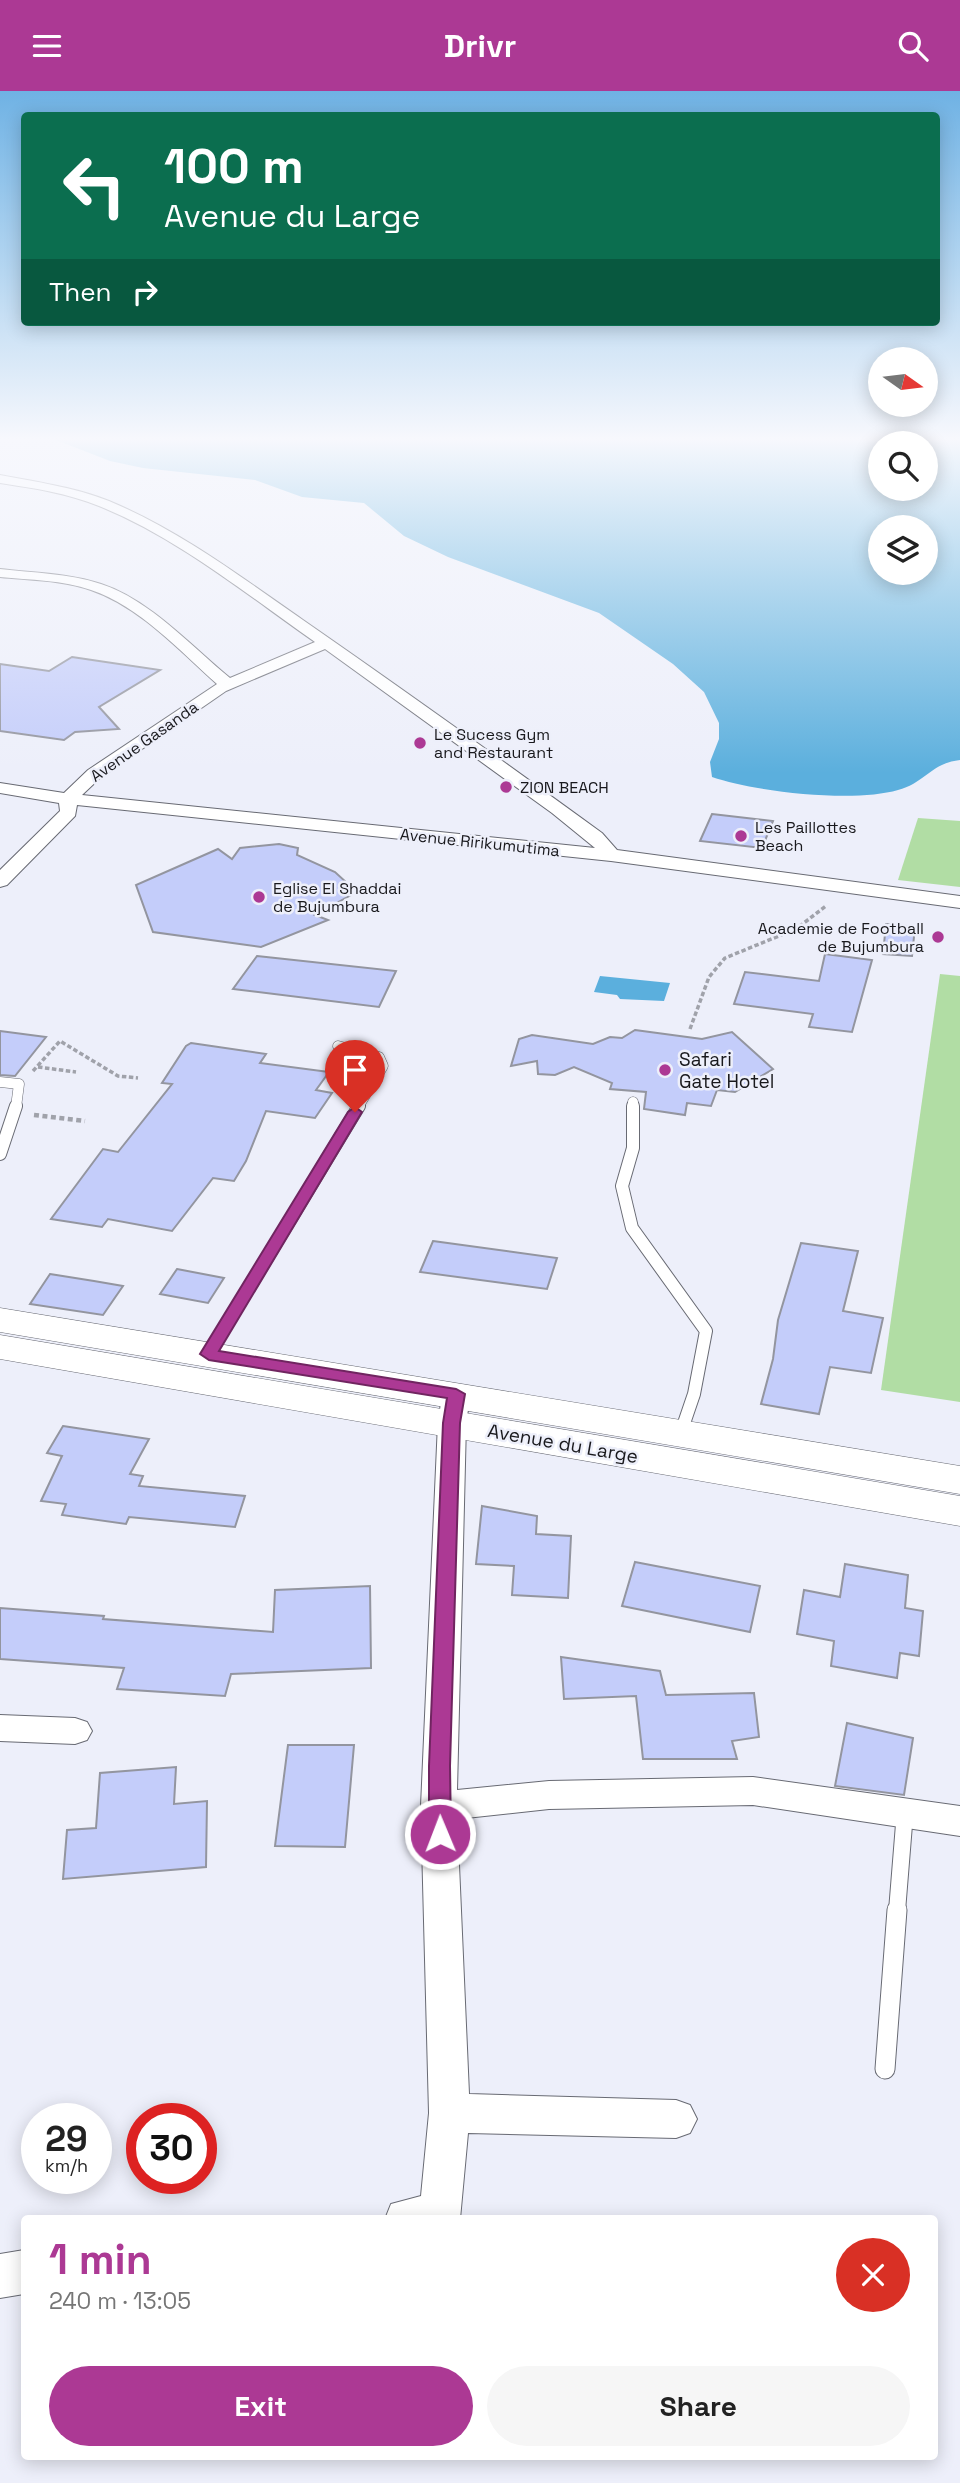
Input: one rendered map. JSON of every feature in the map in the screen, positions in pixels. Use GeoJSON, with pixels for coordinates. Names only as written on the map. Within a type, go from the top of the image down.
{"type":"FeatureCollection","features":[{"type":"Feature","properties":{"kind":"main road","name":"Avenue du Large"},"geometry":{"type":"LineString","coordinates":[[0,1320],[209,1354],[454,1409]]}},
{"type":"Feature","properties":{"kind":"main road","name":"Avenue du Large"},"geometry":{"type":"LineString","coordinates":[[0,1347],[454,1409],[677,1448],[960,1511]]}},
{"type":"Feature","properties":{"kind":"main road","name":"Avenue du Large"},"geometry":{"type":"LineString","coordinates":[[677,1448],[960,1480]]}},
{"type":"Feature","properties":{"kind":"street"},"geometry":{"type":"LineString","coordinates":[[185,550],[326,643],[596,837],[611,855]]}},
{"type":"Feature","properties":{"kind":"street"},"geometry":{"type":"LineString","coordinates":[[0,573],[79,583],[107,592],[159,627],[227,684]]}},
{"type":"Feature","properties":{"kind":"street","name":"Avenue Gasanda"},"geometry":{"type":"LineString","coordinates":[[0,881],[69,813],[68,799],[94,774],[227,684],[326,643]]}},
{"type":"Feature","properties":{"kind":"street","name":"Avenue Ririkumutima"},"geometry":{"type":"LineString","coordinates":[[0,788],[68,799],[611,855],[960,902]]}},
{"type":"Feature","properties":{"kind":"street"},"geometry":{"type":"LineString","coordinates":[[435,2215],[442,2214],[449,2113],[439,1806],[454,1409]]}},
{"type":"Feature","properties":{"kind":"street"},"geometry":{"type":"LineString","coordinates":[[0,1728],[75,1731]]}},
{"type":"Feature","properties":{"kind":"street"},"geometry":{"type":"LineString","coordinates":[[439,1806],[549,1795],[753,1791],[960,1821]]}},
{"type":"Feature","properties":{"kind":"street"},"geometry":{"type":"LineString","coordinates":[[449,2113],[676,2119]]}},
{"type":"Feature","properties":{"kind":"street"},"geometry":{"type":"LineString","coordinates":[[0,2276],[21,2272]]}},
{"type":"Feature","properties":{"kind":"lane"},"geometry":{"type":"LineString","coordinates":[[209,1354],[383,1066],[379,1057],[338,1046]]}},
{"type":"Feature","properties":{"kind":"lane"},"geometry":{"type":"LineString","coordinates":[[0,1082],[19,1084],[15,1113],[0,1154]]}},
{"type":"Feature","properties":{"kind":"lane"},"geometry":{"type":"LineString","coordinates":[[632,1102],[634,1148],[622,1186],[632,1229],[706,1331],[694,1394],[677,1448]]}},
{"type":"Feature","properties":{"kind":"lane"},"geometry":{"type":"LineString","coordinates":[[885,2069],[905,1812]]}},
{"type":"Feature","properties":{"kind":"path"},"geometry":{"type":"LineString","coordinates":[[690,1029],[709,977],[724,958],[796,929],[827,905],[841,888]]}},
{"type":"Feature","properties":{"kind":"path"},"geometry":{"type":"LineString","coordinates":[[19,1084],[60,1041],[118,1076],[138,1078]]}},
{"type":"Feature","properties":{"kind":"path"},"geometry":{"type":"LineString","coordinates":[[38,1067],[76,1072]]}},
{"type":"Feature","properties":{"kind":"path"},"geometry":{"type":"LineString","coordinates":[[15,1113],[85,1121]]}},
{"type":"Feature","properties":{"kind":"green space"},"geometry":{"type":"Polygon","coordinates":[[[918,818],[960,821],[960,887],[898,880],[918,818]]]}},
{"type":"Feature","properties":{"kind":"green space"},"geometry":{"type":"Polygon","coordinates":[[[940,974],[960,976],[960,1402],[881,1390],[940,974]]]}},
{"type":"Feature","properties":{"kind":"water"},"geometry":{"type":"Polygon","coordinates":[[[433,550],[868,550],[868,585],[938,585],[938,550],[960,550],[960,760],[942,765],[907,787],[857,796],[779,791],[712,777],[710,762],[719,739],[719,723],[704,692],[673,664],[599,613],[433,550]]]}},
{"type":"Feature","properties":{"kind":"water"},"geometry":{"type":"Polygon","coordinates":[[[600,976],[670,983],[664,1001],[620,999],[617,995],[594,992],[600,976]]]}},
{"type":"Feature","properties":{"kind":"building"},"geometry":{"type":"Polygon","coordinates":[[[72,657],[160,670],[99,707],[119,729],[75,732],[64,740],[0,731],[0,664],[49,671],[72,657]]]}},
{"type":"Feature","properties":{"kind":"building"},"geometry":{"type":"Polygon","coordinates":[[[712,814],[773,821],[762,848],[700,841],[712,814]]]}},
{"type":"Feature","properties":{"kind":"building"},"geometry":{"type":"Polygon","coordinates":[[[279,844],[298,848],[297,855],[335,872],[347,883],[351,895],[315,915],[328,920],[261,947],[153,932],[136,885],[218,849],[232,859],[240,848],[279,844]]]}},
{"type":"Feature","properties":{"kind":"building"},"geometry":{"type":"Polygon","coordinates":[[[886,924],[915,927],[912,956],[883,954],[886,924]]]}},
{"type":"Feature","properties":{"kind":"building"},"geometry":{"type":"Polygon","coordinates":[[[825,954],[872,960],[852,1032],[809,1027],[813,1014],[734,1004],[745,972],[819,981],[825,954]]]}},
{"type":"Feature","properties":{"kind":"building"},"geometry":{"type":"Polygon","coordinates":[[[257,956],[396,971],[379,1007],[233,989],[257,956]]]}},
{"type":"Feature","properties":{"kind":"building"},"geometry":{"type":"Polygon","coordinates":[[[635,1030],[702,1039],[732,1032],[773,1069],[735,1092],[717,1090],[711,1106],[687,1103],[685,1115],[644,1109],[646,1092],[610,1089],[612,1083],[574,1067],[555,1075],[538,1074],[537,1061],[511,1066],[519,1039],[532,1035],[593,1044],[610,1037],[622,1038],[635,1030]]]}},
{"type":"Feature","properties":{"kind":"building"},"geometry":{"type":"Polygon","coordinates":[[[0,1031],[46,1037],[15,1076],[0,1075],[0,1031]]]}},
{"type":"Feature","properties":{"kind":"building"},"geometry":{"type":"Polygon","coordinates":[[[191,1043],[266,1054],[260,1063],[329,1072],[316,1090],[332,1093],[315,1118],[266,1111],[246,1161],[234,1181],[213,1178],[172,1231],[108,1219],[102,1227],[51,1219],[103,1149],[118,1152],[172,1084],[162,1083],[186,1046],[191,1043]]]}},
{"type":"Feature","properties":{"kind":"building"},"geometry":{"type":"Polygon","coordinates":[[[433,1241],[557,1258],[547,1289],[420,1272],[433,1241]]]}},
{"type":"Feature","properties":{"kind":"building"},"geometry":{"type":"Polygon","coordinates":[[[801,1243],[858,1251],[843,1311],[883,1318],[871,1373],[830,1367],[819,1414],[761,1404],[773,1359],[778,1320],[801,1243]]]}},
{"type":"Feature","properties":{"kind":"building"},"geometry":{"type":"Polygon","coordinates":[[[177,1269],[224,1278],[208,1303],[160,1294],[177,1269]]]}},
{"type":"Feature","properties":{"kind":"building"},"geometry":{"type":"Polygon","coordinates":[[[50,1274],[123,1286],[103,1315],[30,1304],[50,1274]]]}},
{"type":"Feature","properties":{"kind":"building"},"geometry":{"type":"Polygon","coordinates":[[[63,1426],[149,1439],[130,1474],[143,1476],[139,1486],[245,1496],[235,1527],[129,1517],[126,1524],[62,1515],[66,1504],[41,1501],[62,1456],[47,1453],[63,1426]]]}},
{"type":"Feature","properties":{"kind":"building"},"geometry":{"type":"Polygon","coordinates":[[[482,1506],[537,1516],[536,1534],[571,1536],[568,1598],[512,1595],[514,1566],[476,1564],[482,1506]]]}},
{"type":"Feature","properties":{"kind":"building"},"geometry":{"type":"Polygon","coordinates":[[[635,1562],[760,1586],[750,1632],[622,1606],[635,1562]]]}},
{"type":"Feature","properties":{"kind":"building"},"geometry":{"type":"Polygon","coordinates":[[[845,1564],[908,1575],[905,1608],[923,1611],[919,1656],[900,1653],[897,1678],[831,1666],[834,1641],[797,1634],[804,1590],[840,1597],[845,1564]]]}},
{"type":"Feature","properties":{"kind":"building"},"geometry":{"type":"Polygon","coordinates":[[[370,1586],[371,1668],[231,1674],[225,1696],[117,1689],[124,1668],[0,1659],[0,1608],[273,1632],[275,1590],[370,1586]]]}},
{"type":"Feature","properties":{"kind":"building"},"geometry":{"type":"Polygon","coordinates":[[[561,1657],[660,1671],[666,1695],[754,1693],[759,1737],[732,1741],[737,1759],[643,1759],[636,1696],[564,1699],[561,1657]]]}},
{"type":"Feature","properties":{"kind":"building"},"geometry":{"type":"Polygon","coordinates":[[[847,1723],[913,1738],[904,1795],[835,1786],[847,1723]]]}},
{"type":"Feature","properties":{"kind":"building"},"geometry":{"type":"Polygon","coordinates":[[[288,1745],[354,1745],[345,1847],[275,1846],[288,1745]]]}},
{"type":"Feature","properties":{"kind":"building"},"geometry":{"type":"Polygon","coordinates":[[[176,1767],[174,1804],[207,1801],[206,1867],[63,1879],[67,1830],[96,1828],[100,1773],[176,1767]]]}},
{"type":"Feature","properties":{"kind":"place","name":"Le Sucess Gym and Restaurant"},"geometry":{"type":"Point","coordinates":[420,743]}},
{"type":"Feature","properties":{"kind":"place","name":"ZION BEACH"},"geometry":{"type":"Point","coordinates":[506,787]}},
{"type":"Feature","properties":{"kind":"place","name":"Les Paillottes Beach"},"geometry":{"type":"Point","coordinates":[741,836]}},
{"type":"Feature","properties":{"kind":"place","name":"Eglise El Shaddai de Bujumbura"},"geometry":{"type":"Point","coordinates":[259,897]}},
{"type":"Feature","properties":{"kind":"place","name":"Academie de Football de Bujumbura"},"geometry":{"type":"Point","coordinates":[938,937]}},
{"type":"Feature","properties":{"kind":"place","name":"Safari Gate Hotel"},"geometry":{"type":"Point","coordinates":[665,1070]}},
{"type":"Feature","properties":{"kind":"route"},"geometry":{"type":"LineString","coordinates":[[355,1112],[209,1354],[456,1394],[452,1423],[440,1834]]}}]}
